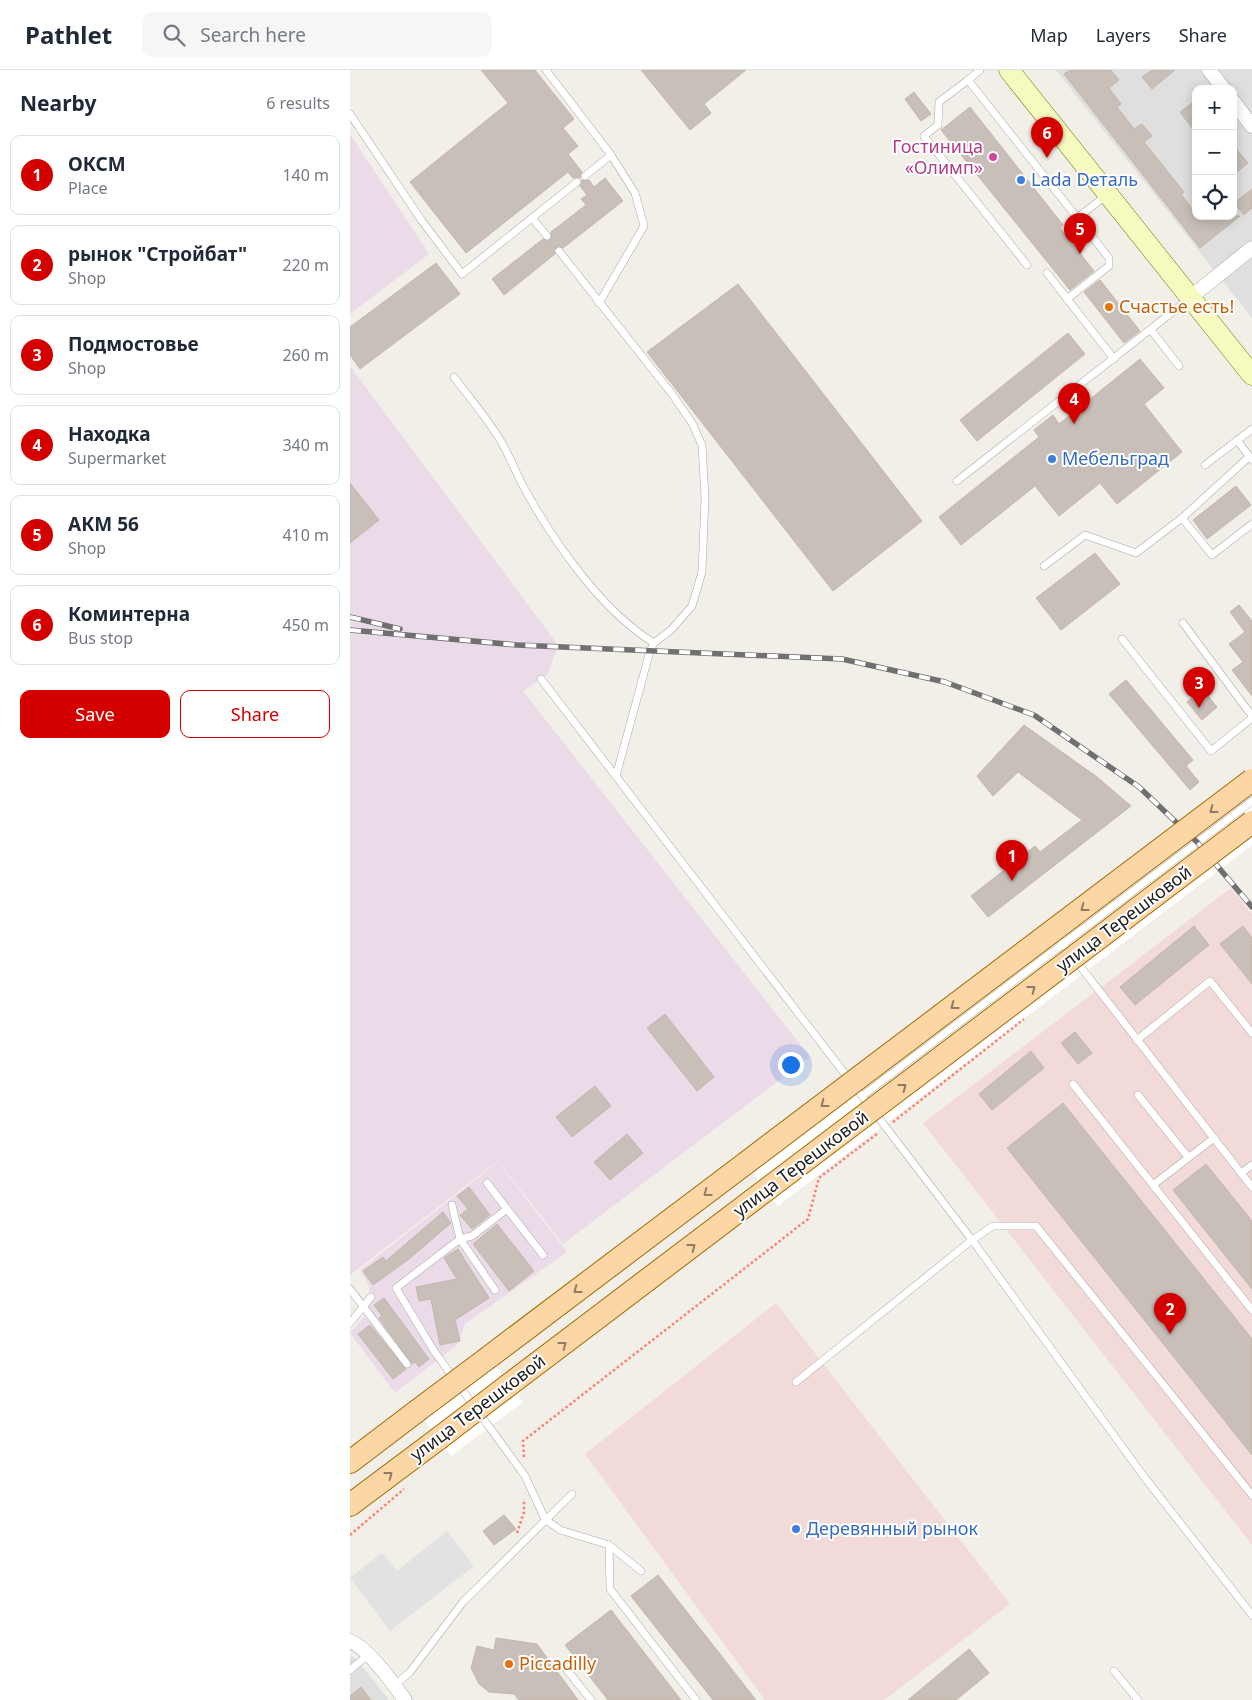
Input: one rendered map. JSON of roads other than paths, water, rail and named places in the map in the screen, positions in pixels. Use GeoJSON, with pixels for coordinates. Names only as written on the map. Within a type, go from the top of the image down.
{"type":"FeatureCollection","features":[{"type":"Feature","properties":{"kind":"main road"},"geometry":{"type":"LineString","coordinates":[[1009,70],[1252,375]]}},
{"type":"Feature","properties":{"kind":"main road","name":"улица Терешковой"},"geometry":{"type":"LineString","coordinates":[[350,1462],[1252,780]]}},
{"type":"Feature","properties":{"kind":"main road","name":"улица Терешковой"},"geometry":{"type":"LineString","coordinates":[[350,1504],[1252,822]]}},
{"type":"Feature","properties":{"kind":"street"},"geometry":{"type":"LineString","coordinates":[[1209,70],[1221,85]]}},
{"type":"Feature","properties":{"kind":"street"},"geometry":{"type":"LineString","coordinates":[[1237,106],[1252,126]]}},
{"type":"Feature","properties":{"kind":"street"},"geometry":{"type":"LineString","coordinates":[[1191,297],[1252,248]]}},
{"type":"Feature","properties":{"kind":"street"},"geometry":{"type":"LineString","coordinates":[[353,1642],[368,1656],[405,1700]]}},
{"type":"Feature","properties":{"kind":"lane"},"geometry":{"type":"LineString","coordinates":[[546,70],[611,154],[635,193],[644,226],[599,303]]}},
{"type":"Feature","properties":{"kind":"lane"},"geometry":{"type":"LineString","coordinates":[[980,70],[939,102],[938,125],[924,136],[1028,265]]}},
{"type":"Feature","properties":{"kind":"lane"},"geometry":{"type":"LineString","coordinates":[[968,80],[1109,258],[1109,266],[1067,299]]}},
{"type":"Feature","properties":{"kind":"lane"},"geometry":{"type":"LineString","coordinates":[[350,114],[422,221],[462,274],[577,182]]}},
{"type":"Feature","properties":{"kind":"lane"},"geometry":{"type":"LineString","coordinates":[[585,176],[611,154]]}},
{"type":"Feature","properties":{"kind":"lane"},"geometry":{"type":"LineString","coordinates":[[1077,218],[1108,195]]}},
{"type":"Feature","properties":{"kind":"lane"},"geometry":{"type":"LineString","coordinates":[[532,218],[546,236]]}},
{"type":"Feature","properties":{"kind":"lane"},"geometry":{"type":"LineString","coordinates":[[559,252],[687,416],[702,445],[705,498],[702,572],[692,606],[671,630],[654,643],[616,776]]}},
{"type":"Feature","properties":{"kind":"lane"},"geometry":{"type":"LineString","coordinates":[[1047,272],[1114,359]]}},
{"type":"Feature","properties":{"kind":"lane"},"geometry":{"type":"LineString","coordinates":[[957,481],[1191,297]]}},
{"type":"Feature","properties":{"kind":"lane"},"geometry":{"type":"LineString","coordinates":[[1151,330],[1179,366]]}},
{"type":"Feature","properties":{"kind":"lane"},"geometry":{"type":"LineString","coordinates":[[454,377],[502,444],[526,493],[558,543],[600,596],[640,634],[654,643]]}},
{"type":"Feature","properties":{"kind":"lane"},"geometry":{"type":"LineString","coordinates":[[1204,465],[1252,429]]}},
{"type":"Feature","properties":{"kind":"lane"},"geometry":{"type":"LineString","coordinates":[[1044,566],[1085,535],[1136,553],[1182,518],[1251,459],[1237,440]]}},
{"type":"Feature","properties":{"kind":"lane"},"geometry":{"type":"LineString","coordinates":[[1182,518],[1212,555],[1252,524]]}},
{"type":"Feature","properties":{"kind":"lane"},"geometry":{"type":"LineString","coordinates":[[1122,640],[1211,751],[1252,717],[1183,624]]}},
{"type":"Feature","properties":{"kind":"lane"},"geometry":{"type":"LineString","coordinates":[[541,679],[972,1240],[1142,1474],[1252,1615]]}},
{"type":"Feature","properties":{"kind":"lane"},"geometry":{"type":"LineString","coordinates":[[862,1096],[1252,801]]}},
{"type":"Feature","properties":{"kind":"lane"},"geometry":{"type":"LineString","coordinates":[[1062,943],[1252,1187]]}},
{"type":"Feature","properties":{"kind":"lane"},"geometry":{"type":"LineString","coordinates":[[1137,1040],[1210,981],[1252,1033]]}},
{"type":"Feature","properties":{"kind":"lane"},"geometry":{"type":"LineString","coordinates":[[1072,1084],[1252,1310]]}},
{"type":"Feature","properties":{"kind":"lane"},"geometry":{"type":"LineString","coordinates":[[1138,1095],[1188,1158]]}},
{"type":"Feature","properties":{"kind":"lane"},"geometry":{"type":"LineString","coordinates":[[1153,1185],[1214,1138]]}},
{"type":"Feature","properties":{"kind":"lane"},"geometry":{"type":"LineString","coordinates":[[1241,1173],[1252,1165]]}},
{"type":"Feature","properties":{"kind":"lane"},"geometry":{"type":"LineString","coordinates":[[487,1183],[543,1255]]}},
{"type":"Feature","properties":{"kind":"lane"},"geometry":{"type":"LineString","coordinates":[[452,1204],[460,1239],[495,1290]]}},
{"type":"Feature","properties":{"kind":"lane"},"geometry":{"type":"LineString","coordinates":[[507,1209],[472,1236],[460,1239],[396,1288],[434,1351],[525,1476],[545,1519],[560,1530],[609,1546],[641,1571]]}},
{"type":"Feature","properties":{"kind":"lane"},"geometry":{"type":"LineString","coordinates":[[796,1382],[972,1240],[993,1226],[1036,1226],[1252,1495]]}},
{"type":"Feature","properties":{"kind":"lane"},"geometry":{"type":"LineString","coordinates":[[350,1288],[363,1308],[407,1364]]}},
{"type":"Feature","properties":{"kind":"lane"},"geometry":{"type":"LineString","coordinates":[[350,1322],[371,1297]]}},
{"type":"Feature","properties":{"kind":"lane"},"geometry":{"type":"LineString","coordinates":[[394,1686],[410,1672],[464,1602],[572,1494]]}},
{"type":"Feature","properties":{"kind":"lane"},"geometry":{"type":"LineString","coordinates":[[609,1546],[610,1589],[696,1700]]}},
{"type":"Feature","properties":{"kind":"lane"},"geometry":{"type":"LineString","coordinates":[[350,1670],[368,1656]]}},
{"type":"Feature","properties":{"kind":"lane"},"geometry":{"type":"LineString","coordinates":[[567,1670],[590,1700]]}},
{"type":"Feature","properties":{"kind":"lane"},"geometry":{"type":"LineString","coordinates":[[1114,1671],[1138,1700]]}},
{"type":"Feature","properties":{"kind":"railway"},"geometry":{"type":"LineString","coordinates":[[350,617],[400,629]]}},
{"type":"Feature","properties":{"kind":"railway"},"geometry":{"type":"LineString","coordinates":[[350,630],[517,645],[842,659],[945,682],[1034,715],[1139,787],[1197,842],[1252,907]]}},
{"type":"Feature","properties":{"kind":"place","name":"Гостиница «Олимп»"},"geometry":{"type":"Point","coordinates":[993,157]}},
{"type":"Feature","properties":{"kind":"place","name":"Коминтерна"},"geometry":{"type":"Point","coordinates":[1047,158]}},
{"type":"Feature","properties":{"kind":"place","name":"Lada Dеталь"},"geometry":{"type":"Point","coordinates":[1021,180]}},
{"type":"Feature","properties":{"kind":"place","name":"АКМ 56"},"geometry":{"type":"Point","coordinates":[1080,254]}},
{"type":"Feature","properties":{"kind":"place","name":"Счастье есть!"},"geometry":{"type":"Point","coordinates":[1109,307]}},
{"type":"Feature","properties":{"kind":"place","name":"Находка"},"geometry":{"type":"Point","coordinates":[1074,424]}},
{"type":"Feature","properties":{"kind":"place","name":"Мебельград"},"geometry":{"type":"Point","coordinates":[1052,459]}},
{"type":"Feature","properties":{"kind":"place","name":"Подмостовье"},"geometry":{"type":"Point","coordinates":[1199,708]}},
{"type":"Feature","properties":{"kind":"place","name":"ОКСМ"},"geometry":{"type":"Point","coordinates":[1012,881]}},
{"type":"Feature","properties":{"kind":"place","name":"рынок \"Стройбат\""},"geometry":{"type":"Point","coordinates":[1170,1334]}},
{"type":"Feature","properties":{"kind":"place","name":"Деревянный рынок"},"geometry":{"type":"Point","coordinates":[796,1529]}},
{"type":"Feature","properties":{"kind":"place","name":"Piccadilly"},"geometry":{"type":"Point","coordinates":[509,1664]}}]}
